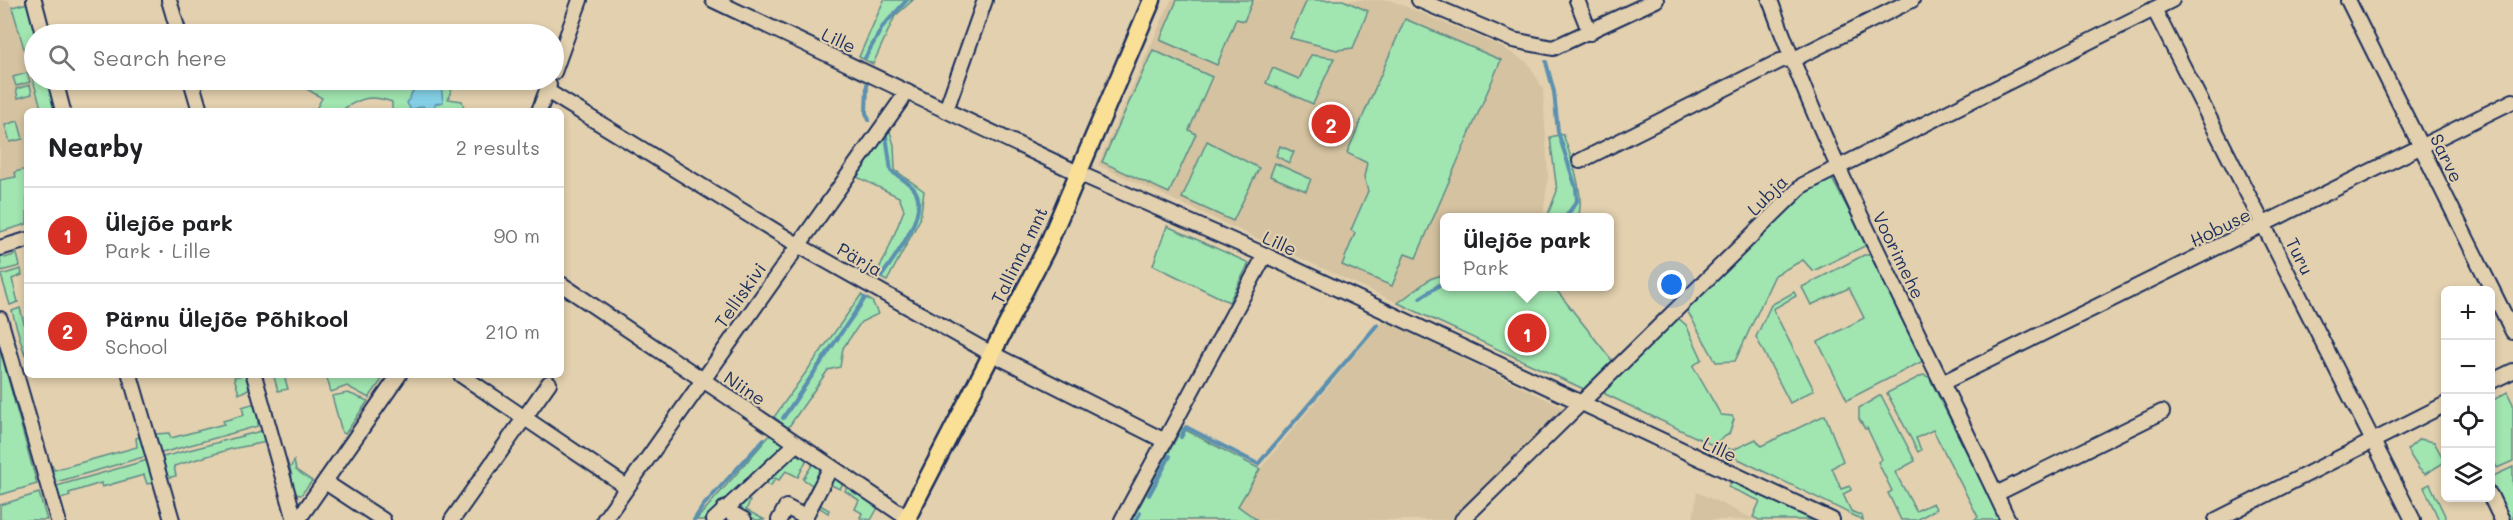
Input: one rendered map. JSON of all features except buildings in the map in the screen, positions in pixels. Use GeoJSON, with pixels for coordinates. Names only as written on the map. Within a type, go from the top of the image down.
{"type":"FeatureCollection","features":[{"type":"Feature","properties":{"kind":"main road","name":"Tallinna mnt"},"geometry":{"type":"LineString","coordinates":[[907,519],[1046,249],[1152,0]]}},
{"type":"Feature","properties":{"kind":"street"},"geometry":{"type":"LineString","coordinates":[[34,0],[40,24]]}},
{"type":"Feature","properties":{"kind":"street"},"geometry":{"type":"LineString","coordinates":[[169,0],[175,24]]}},
{"type":"Feature","properties":{"kind":"street"},"geometry":{"type":"LineString","coordinates":[[564,44],[580,0]]}},
{"type":"Feature","properties":{"kind":"street","name":"Lille"},"geometry":{"type":"LineString","coordinates":[[712,0],[1078,173],[1265,255],[1832,520]]}},
{"type":"Feature","properties":{"kind":"street"},"geometry":{"type":"LineString","coordinates":[[946,110],[985,0]]}},
{"type":"Feature","properties":{"kind":"street"},"geometry":{"type":"LineString","coordinates":[[1419,0],[1513,40],[1553,48],[1590,33],[1656,0]]}},
{"type":"Feature","properties":{"kind":"street"},"geometry":{"type":"LineString","coordinates":[[1577,0],[1590,33]]}},
{"type":"Feature","properties":{"kind":"street","name":"Voorimehe"},"geometry":{"type":"LineString","coordinates":[[1770,0],[1791,59],[1837,168],[2008,520]]}},
{"type":"Feature","properties":{"kind":"street"},"geometry":{"type":"LineString","coordinates":[[1580,161],[1780,61],[1791,59],[1912,0]]}},
{"type":"Feature","properties":{"kind":"street","name":"Lubja"},"geometry":{"type":"LineString","coordinates":[[1462,520],[1803,185],[2172,0]]}},
{"type":"Feature","properties":{"kind":"street","name":"Sarve"},"geometry":{"type":"LineString","coordinates":[[2348,0],[2513,332]]}},
{"type":"Feature","properties":{"kind":"street","name":"Turu"},"geometry":{"type":"LineString","coordinates":[[2154,9],[2413,520]]}},
{"type":"Feature","properties":{"kind":"street"},"geometry":{"type":"LineString","coordinates":[[58,90],[62,108]]}},
{"type":"Feature","properties":{"kind":"street"},"geometry":{"type":"LineString","coordinates":[[194,90],[199,108]]}},
{"type":"Feature","properties":{"kind":"street"},"geometry":{"type":"LineString","coordinates":[[540,108],[547,90]]}},
{"type":"Feature","properties":{"kind":"street","name":"Pärja"},"geometry":{"type":"LineString","coordinates":[[557,90],[798,245],[992,354],[1165,441]]}},
{"type":"Feature","properties":{"kind":"street","name":"Telliskivi"},"geometry":{"type":"LineString","coordinates":[[604,520],[907,92]]}},
{"type":"Feature","properties":{"kind":"street","name":"Hobuse"},"geometry":{"type":"LineString","coordinates":[[1942,383],[2513,101]]}},
{"type":"Feature","properties":{"kind":"street"},"geometry":{"type":"LineString","coordinates":[[0,248],[24,241]]}},
{"type":"Feature","properties":{"kind":"street"},"geometry":{"type":"LineString","coordinates":[[1122,520],[1265,255]]}},
{"type":"Feature","properties":{"kind":"street","name":"Niine"},"geometry":{"type":"LineString","coordinates":[[564,286],[907,519]]}},
{"type":"Feature","properties":{"kind":"street"},"geometry":{"type":"LineString","coordinates":[[0,319],[58,520]]}},
{"type":"Feature","properties":{"kind":"street"},"geometry":{"type":"LineString","coordinates":[[13,365],[24,361]]}},
{"type":"Feature","properties":{"kind":"street"},"geometry":{"type":"LineString","coordinates":[[2495,380],[2513,371]]}},
{"type":"Feature","properties":{"kind":"street"},"geometry":{"type":"LineString","coordinates":[[131,378],[172,520]]}},
{"type":"Feature","properties":{"kind":"street"},"geometry":{"type":"LineString","coordinates":[[255,378],[297,520]]}},
{"type":"Feature","properties":{"kind":"street"},"geometry":{"type":"LineString","coordinates":[[297,520],[397,378]]}},
{"type":"Feature","properties":{"kind":"street"},"geometry":{"type":"LineString","coordinates":[[465,378],[627,487]]}},
{"type":"Feature","properties":{"kind":"street"},"geometry":{"type":"LineString","coordinates":[[452,520],[549,383]]}},
{"type":"Feature","properties":{"kind":"street"},"geometry":{"type":"LineString","coordinates":[[2216,520],[2239,515],[2373,440],[2441,406]]}},
{"type":"Feature","properties":{"kind":"street"},"geometry":{"type":"LineString","coordinates":[[1996,494],[2162,412]]}},
{"type":"Feature","properties":{"kind":"street"},"geometry":{"type":"LineString","coordinates":[[714,520],[796,444]]}},
{"type":"Feature","properties":{"kind":"street"},"geometry":{"type":"LineString","coordinates":[[779,520],[786,507],[805,517],[831,467]]}},
{"type":"Feature","properties":{"kind":"street"},"geometry":{"type":"LineString","coordinates":[[325,482],[383,520]]}},
{"type":"Feature","properties":{"kind":"street"},"geometry":{"type":"LineString","coordinates":[[2493,502],[2502,520]]}},
{"type":"Feature","properties":{"kind":"street"},"geometry":{"type":"LineString","coordinates":[[724,509],[744,520]]}},
{"type":"Feature","properties":{"kind":"shaded area"},"geometry":{"type":"Polygon","coordinates":[[[0,0],[9,0],[24,52],[24,90],[35,90],[40,108],[24,108],[24,180],[0,186],[0,0]]]}},
{"type":"Feature","properties":{"kind":"shaded area"},"geometry":{"type":"Polygon","coordinates":[[[1171,0],[1390,0],[1502,47],[1528,63],[1543,89],[1548,176],[1543,213],[1440,213],[1440,275],[1430,279],[1398,303],[1098,165],[1171,0]]]}},
{"type":"Feature","properties":{"kind":"shaded area"},"geometry":{"type":"Polygon","coordinates":[[[1384,320],[1564,408],[1451,520],[1257,520],[1238,506],[1260,469],[1384,320]]]}},
{"type":"Feature","properties":{"kind":"shaded area"},"geometry":{"type":"Polygon","coordinates":[[[1697,492],[1703,495],[1756,520],[1693,520],[1697,492]]]}},
{"type":"Feature","properties":{"kind":"green space"},"geometry":{"type":"Polygon","coordinates":[[[884,0],[913,0],[895,16],[873,64],[859,57],[884,0]]]}},
{"type":"Feature","properties":{"kind":"green space"},"geometry":{"type":"Polygon","coordinates":[[[1177,0],[1253,0],[1244,21],[1236,19],[1217,65],[1160,40],[1177,0]]]}},
{"type":"Feature","properties":{"kind":"green space"},"geometry":{"type":"Polygon","coordinates":[[[1307,0],[1343,0],[1368,11],[1353,48],[1337,50],[1290,38],[1307,0]]]}},
{"type":"Feature","properties":{"kind":"green space"},"geometry":{"type":"Polygon","coordinates":[[[32,2],[38,24],[24,24],[24,49],[12,7],[32,2]]]}},
{"type":"Feature","properties":{"kind":"green space"},"geometry":{"type":"Polygon","coordinates":[[[1405,19],[1501,60],[1416,258],[1405,254],[1392,286],[1342,265],[1355,233],[1351,230],[1368,191],[1364,177],[1367,163],[1347,153],[1405,19]]]}},
{"type":"Feature","properties":{"kind":"green space"},"geometry":{"type":"Polygon","coordinates":[[[1153,50],[1212,77],[1189,130],[1196,134],[1169,193],[1102,162],[1153,50]]]}},
{"type":"Feature","properties":{"kind":"green space"},"geometry":{"type":"Polygon","coordinates":[[[1311,55],[1334,58],[1313,104],[1266,83],[1273,68],[1299,79],[1311,55]]]}},
{"type":"Feature","properties":{"kind":"green space"},"geometry":{"type":"Polygon","coordinates":[[[24,74],[24,84],[16,86],[13,77],[24,74]]]}},
{"type":"Feature","properties":{"kind":"green space"},"geometry":{"type":"Polygon","coordinates":[[[24,87],[24,90],[31,90],[32,94],[18,98],[16,89],[24,87]]]}},
{"type":"Feature","properties":{"kind":"green space"},"geometry":{"type":"Polygon","coordinates":[[[36,90],[55,90],[60,108],[41,108],[36,90]]]}},
{"type":"Feature","properties":{"kind":"green space"},"geometry":{"type":"Polygon","coordinates":[[[308,90],[451,90],[448,99],[462,101],[464,108],[392,108],[392,102],[379,98],[368,98],[345,108],[317,108],[322,98],[308,90]]]}},
{"type":"Feature","properties":{"kind":"green space"},"geometry":{"type":"Polygon","coordinates":[[[18,121],[23,139],[10,142],[5,125],[18,121]]]}},
{"type":"Feature","properties":{"kind":"green space"},"geometry":{"type":"Polygon","coordinates":[[[889,128],[894,145],[895,170],[924,191],[920,219],[887,281],[875,275],[885,258],[904,210],[899,197],[857,177],[889,128]]]}},
{"type":"Feature","properties":{"kind":"green space"},"geometry":{"type":"Polygon","coordinates":[[[1563,134],[1579,187],[1579,213],[1549,213],[1557,191],[1550,137],[1563,134]]]}},
{"type":"Feature","properties":{"kind":"green space"},"geometry":{"type":"Polygon","coordinates":[[[1207,141],[1259,168],[1233,221],[1182,198],[1207,141]]]}},
{"type":"Feature","properties":{"kind":"green space"},"geometry":{"type":"Polygon","coordinates":[[[1280,146],[1294,152],[1289,163],[1276,156],[1280,146]]]}},
{"type":"Feature","properties":{"kind":"green space"},"geometry":{"type":"Polygon","coordinates":[[[1275,163],[1311,179],[1306,191],[1270,176],[1275,163]]]}},
{"type":"Feature","properties":{"kind":"green space"},"geometry":{"type":"Polygon","coordinates":[[[24,170],[24,225],[0,232],[0,180],[16,177],[15,172],[24,170]]]}},
{"type":"Feature","properties":{"kind":"green space"},"geometry":{"type":"Polygon","coordinates":[[[1826,178],[1832,179],[1867,245],[1813,271],[1803,260],[1775,275],[1735,361],[1716,362],[1688,312],[1688,305],[1803,191],[1826,178]]]}},
{"type":"Feature","properties":{"kind":"green space"},"geometry":{"type":"Polygon","coordinates":[[[1167,226],[1249,263],[1229,302],[1153,265],[1167,226]]]}},
{"type":"Feature","properties":{"kind":"green space"},"geometry":{"type":"Polygon","coordinates":[[[0,252],[5,258],[17,254],[20,266],[1,271],[0,252]]]}},
{"type":"Feature","properties":{"kind":"green space"},"geometry":{"type":"Polygon","coordinates":[[[1864,255],[1870,255],[1923,361],[1847,400],[1818,342],[1864,318],[1849,288],[1811,305],[1802,287],[1864,255]]]}},
{"type":"Feature","properties":{"kind":"green space"},"geometry":{"type":"Polygon","coordinates":[[[21,269],[22,275],[12,279],[18,302],[10,305],[1,275],[21,269]]]}},
{"type":"Feature","properties":{"kind":"green space"},"geometry":{"type":"Polygon","coordinates":[[[1440,275],[1440,291],[1557,291],[1614,363],[1586,390],[1398,303],[1430,279],[1440,275]]]}},
{"type":"Feature","properties":{"kind":"green space"},"geometry":{"type":"Polygon","coordinates":[[[1794,292],[1796,296],[1773,309],[1814,390],[1790,403],[1756,337],[1771,305],[1794,292]]]}},
{"type":"Feature","properties":{"kind":"green space"},"geometry":{"type":"Polygon","coordinates":[[[861,295],[872,301],[878,314],[861,322],[843,348],[840,367],[828,370],[788,428],[774,417],[861,295]]]}},
{"type":"Feature","properties":{"kind":"green space"},"geometry":{"type":"Polygon","coordinates":[[[20,308],[24,323],[24,353],[12,311],[20,308]]]}},
{"type":"Feature","properties":{"kind":"green space"},"geometry":{"type":"Polygon","coordinates":[[[1678,318],[1686,325],[1702,359],[1693,366],[1721,415],[1732,416],[1734,419],[1729,434],[1712,445],[1605,394],[1605,390],[1678,318]]]}},
{"type":"Feature","properties":{"kind":"green space"},"geometry":{"type":"Polygon","coordinates":[[[0,349],[37,484],[0,495],[0,349]]]}},
{"type":"Feature","properties":{"kind":"green space"},"geometry":{"type":"Polygon","coordinates":[[[1923,375],[1929,377],[2000,520],[1974,520],[1978,517],[1933,430],[1916,438],[1921,450],[1918,452],[1887,393],[1923,375]]]}},
{"type":"Feature","properties":{"kind":"green space"},"geometry":{"type":"Polygon","coordinates":[[[234,378],[248,378],[250,388],[239,394],[234,378]]]}},
{"type":"Feature","properties":{"kind":"green space"},"geometry":{"type":"Polygon","coordinates":[[[274,378],[285,378],[288,389],[278,391],[274,378]]]}},
{"type":"Feature","properties":{"kind":"green space"},"geometry":{"type":"Polygon","coordinates":[[[327,378],[383,378],[369,398],[347,386],[331,392],[327,378]]]}},
{"type":"Feature","properties":{"kind":"green space"},"geometry":{"type":"Polygon","coordinates":[[[2507,392],[2513,404],[2513,461],[2497,468],[2495,464],[2495,399],[2507,392]]]}},
{"type":"Feature","properties":{"kind":"green space"},"geometry":{"type":"Polygon","coordinates":[[[348,393],[368,401],[345,434],[342,432],[332,396],[348,393]]]}},
{"type":"Feature","properties":{"kind":"green space"},"geometry":{"type":"Polygon","coordinates":[[[1881,395],[1915,461],[1895,472],[1916,511],[1933,503],[1936,509],[1917,520],[1901,520],[1888,493],[1892,491],[1878,462],[1882,459],[1867,428],[1865,429],[1859,419],[1859,408],[1881,395]]]}},
{"type":"Feature","properties":{"kind":"green space"},"geometry":{"type":"Polygon","coordinates":[[[252,404],[257,409],[258,426],[158,454],[156,434],[169,433],[171,438],[224,424],[223,421],[244,415],[242,407],[252,404]]]}},
{"type":"Feature","properties":{"kind":"green space"},"geometry":{"type":"Polygon","coordinates":[[[1825,415],[1843,461],[1832,468],[1841,489],[1850,486],[1851,490],[1843,494],[1851,511],[1862,516],[1863,520],[1720,450],[1723,447],[1733,450],[1756,439],[1761,446],[1825,415]]]}},
{"type":"Feature","properties":{"kind":"green space"},"geometry":{"type":"Polygon","coordinates":[[[1182,428],[1260,469],[1238,506],[1257,520],[1132,520],[1182,428]]]}},
{"type":"Feature","properties":{"kind":"green space"},"geometry":{"type":"Polygon","coordinates":[[[261,431],[267,442],[231,449],[174,466],[176,476],[166,478],[159,458],[261,431]]]}},
{"type":"Feature","properties":{"kind":"green space"},"geometry":{"type":"Polygon","coordinates":[[[771,434],[788,446],[709,520],[696,520],[771,434]]]}},
{"type":"Feature","properties":{"kind":"green space"},"geometry":{"type":"Polygon","coordinates":[[[136,438],[143,440],[147,456],[53,483],[49,467],[52,465],[54,470],[137,447],[136,438]]]}},
{"type":"Feature","properties":{"kind":"green space"},"geometry":{"type":"Polygon","coordinates":[[[2419,439],[2434,442],[2441,455],[2441,464],[2425,474],[2407,450],[2419,439]]]}},
{"type":"Feature","properties":{"kind":"green space"},"geometry":{"type":"Polygon","coordinates":[[[798,452],[807,459],[798,477],[786,471],[779,480],[775,478],[771,486],[761,482],[798,452]]]}},
{"type":"Feature","properties":{"kind":"green space"},"geometry":{"type":"Polygon","coordinates":[[[148,460],[154,479],[152,483],[147,484],[144,475],[102,487],[101,483],[69,493],[70,496],[57,500],[53,487],[148,460]]]}},
{"type":"Feature","properties":{"kind":"green space"},"geometry":{"type":"Polygon","coordinates":[[[294,461],[296,470],[312,481],[301,495],[294,494],[287,477],[292,476],[290,468],[294,461]]]}},
{"type":"Feature","properties":{"kind":"green space"},"geometry":{"type":"Polygon","coordinates":[[[814,462],[823,468],[801,508],[791,502],[801,507],[812,485],[803,479],[814,462]]]}},
{"type":"Feature","properties":{"kind":"green space"},"geometry":{"type":"Polygon","coordinates":[[[2513,467],[2513,520],[2508,520],[2495,492],[2495,475],[2513,467]]]}},
{"type":"Feature","properties":{"kind":"green space"},"geometry":{"type":"Polygon","coordinates":[[[834,474],[844,480],[840,489],[831,485],[820,505],[829,510],[828,513],[816,505],[834,474]]]}},
{"type":"Feature","properties":{"kind":"green space"},"geometry":{"type":"Polygon","coordinates":[[[761,483],[753,495],[748,493],[761,483]]]}},
{"type":"Feature","properties":{"kind":"green space"},"geometry":{"type":"Polygon","coordinates":[[[1730,483],[1737,483],[1816,520],[1759,520],[1753,517],[1760,501],[1728,487],[1730,483]]]}},
{"type":"Feature","properties":{"kind":"green space"},"geometry":{"type":"Polygon","coordinates":[[[848,484],[880,504],[871,520],[860,518],[862,513],[855,509],[859,500],[845,491],[848,484]]]}},
{"type":"Feature","properties":{"kind":"green space"},"geometry":{"type":"Polygon","coordinates":[[[2430,484],[2447,520],[2439,520],[2424,487],[2430,484]]]}},
{"type":"Feature","properties":{"kind":"green space"},"geometry":{"type":"Polygon","coordinates":[[[39,493],[47,520],[0,520],[0,505],[39,493]]]}},
{"type":"Feature","properties":{"kind":"green space"},"geometry":{"type":"Polygon","coordinates":[[[745,498],[750,501],[746,510],[765,520],[756,520],[744,513],[741,506],[745,498]]]}},
{"type":"Feature","properties":{"kind":"water"},"geometry":{"type":"Polygon","coordinates":[[[414,90],[442,90],[443,102],[435,104],[434,108],[423,106],[410,108],[407,103],[414,90]]]}},
{"type":"Feature","properties":{"kind":"waterway"},"geometry":{"type":"LineString","coordinates":[[865,58],[883,26],[907,0]]}},
{"type":"Feature","properties":{"kind":"waterway"},"geometry":{"type":"LineString","coordinates":[[1546,62],[1554,92],[1558,132],[1576,188],[1577,201],[1569,213]]}},
{"type":"Feature","properties":{"kind":"waterway"},"geometry":{"type":"LineString","coordinates":[[867,84],[866,113],[869,120]]}},
{"type":"Feature","properties":{"kind":"waterway"},"geometry":{"type":"LineString","coordinates":[[881,277],[902,247],[918,209],[918,198],[914,189],[891,171],[886,135]]}},
{"type":"Feature","properties":{"kind":"waterway"},"geometry":{"type":"LineString","coordinates":[[1420,298],[1440,285]]}},
{"type":"Feature","properties":{"kind":"waterway"},"geometry":{"type":"LineString","coordinates":[[783,418],[865,298]]}},
{"type":"Feature","properties":{"kind":"waterway"},"geometry":{"type":"LineString","coordinates":[[1181,437],[1186,427],[1258,464],[1377,325]]}},
{"type":"Feature","properties":{"kind":"waterway"},"geometry":{"type":"LineString","coordinates":[[694,520],[703,506],[764,439]]}},
{"type":"Feature","properties":{"kind":"waterway"},"geometry":{"type":"LineString","coordinates":[[1149,495],[1170,456]]}},
{"type":"Feature","properties":{"kind":"waterway"},"geometry":{"type":"LineString","coordinates":[[1136,520],[1140,513]]}},
{"type":"Feature","properties":{"kind":"place","name":"Pärnu Ülejõe Põhikool"},"geometry":{"type":"Point","coordinates":[1331,124]}},
{"type":"Feature","properties":{"kind":"place","name":"Ülejõe park"},"geometry":{"type":"Point","coordinates":[1527,333]}}]}
